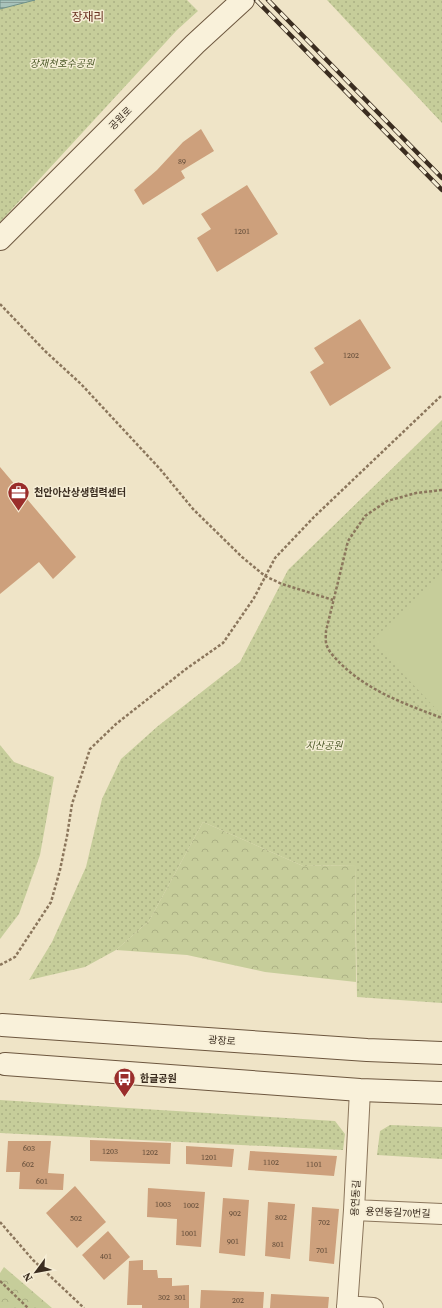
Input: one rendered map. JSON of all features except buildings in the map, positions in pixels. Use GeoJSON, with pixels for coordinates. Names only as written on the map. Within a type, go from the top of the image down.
{"type":"FeatureCollection","features":[{"type":"Feature","properties":{"kind":"main road","name":"공원로"},"geometry":{"type":"LineString","coordinates":[[0,239],[195,44],[243,0]]}},
{"type":"Feature","properties":{"kind":"main road","name":"광장로"},"geometry":{"type":"LineString","coordinates":[[2,1025],[367,1050],[442,1053]]}},
{"type":"Feature","properties":{"kind":"main road"},"geometry":{"type":"LineString","coordinates":[[5,1064],[360,1090],[442,1093]]}},
{"type":"Feature","properties":{"kind":"street","name":"용연동길"},"geometry":{"type":"LineString","coordinates":[[360,1090],[347,1307],[373,1308]]}},
{"type":"Feature","properties":{"kind":"street","name":"용연동길70번길"},"geometry":{"type":"LineString","coordinates":[[354,1210],[442,1214]]}},
{"type":"Feature","properties":{"kind":"path"},"geometry":{"type":"LineString","coordinates":[[0,304],[45,351],[82,384],[160,469],[193,509],[242,557],[265,576],[282,584],[333,600]]}},
{"type":"Feature","properties":{"kind":"path"},"geometry":{"type":"LineString","coordinates":[[0,965],[14,957],[51,902],[68,836],[72,804],[90,749],[116,724],[223,643],[254,598],[275,558],[314,517],[442,395]]}},
{"type":"Feature","properties":{"kind":"path"},"geometry":{"type":"LineString","coordinates":[[442,490],[416,493],[387,500],[365,516],[348,541],[326,631],[326,646],[334,657],[349,672],[368,686],[397,701],[442,718]]}},
{"type":"Feature","properties":{"kind":"path"},"geometry":{"type":"LineString","coordinates":[[0,1222],[33,1260],[84,1308]]}},
{"type":"Feature","properties":{"kind":"path"},"geometry":{"type":"LineString","coordinates":[[0,1281],[28,1308]]}},
{"type":"Feature","properties":{"kind":"green space","name":"장재천호수공원"},"geometry":{"type":"Polygon","coordinates":[[[0,0],[187,0],[198,11],[177,30],[0,222],[0,0]]]}},
{"type":"Feature","properties":{"kind":"green space"},"geometry":{"type":"Polygon","coordinates":[[[327,0],[442,0],[442,123],[327,0]]]}},
{"type":"Feature","properties":{"kind":"green space","name":"지산공원"},"geometry":{"type":"Polygon","coordinates":[[[442,420],[442,1003],[357,997],[355,865],[303,866],[203,822],[149,921],[116,950],[85,967],[29,980],[52,942],[86,867],[102,799],[121,759],[158,726],[240,662],[288,570],[442,420]]]}},
{"type":"Feature","properties":{"kind":"green space"},"geometry":{"type":"Polygon","coordinates":[[[442,572],[442,709],[439,712],[372,641],[442,572]]]}},
{"type":"Feature","properties":{"kind":"green space"},"geometry":{"type":"Polygon","coordinates":[[[0,745],[14,762],[54,777],[40,855],[19,914],[0,939],[0,745]]]}},
{"type":"Feature","properties":{"kind":"green space"},"geometry":{"type":"Polygon","coordinates":[[[203,822],[303,866],[355,865],[356,982],[265,972],[187,955],[116,950],[149,921],[203,822]]]}},
{"type":"Feature","properties":{"kind":"green space"},"geometry":{"type":"Polygon","coordinates":[[[0,1100],[335,1121],[345,1134],[343,1150],[0,1133],[0,1100]]]}},
{"type":"Feature","properties":{"kind":"green space"},"geometry":{"type":"Polygon","coordinates":[[[390,1125],[442,1127],[442,1159],[377,1155],[380,1131],[390,1125]]]}},
{"type":"Feature","properties":{"kind":"green space"},"geometry":{"type":"Polygon","coordinates":[[[4,1267],[52,1308],[0,1308],[0,1273],[4,1267]]]}},
{"type":"Feature","properties":{"kind":"water"},"geometry":{"type":"Polygon","coordinates":[[[0,0],[35,0],[0,9],[0,0]]]}},
{"type":"Feature","properties":{"kind":"railway"},"geometry":{"type":"LineString","coordinates":[[256,0],[442,190]]}},
{"type":"Feature","properties":{"kind":"railway"},"geometry":{"type":"LineString","coordinates":[[268,0],[442,178]]}},
{"type":"Feature","properties":{"kind":"place","name":"천안아산상생협력센터"},"geometry":{"type":"Point","coordinates":[19,512]}},
{"type":"Feature","properties":{"kind":"place","name":"한글공원"},"geometry":{"type":"Point","coordinates":[125,1098]}},
{"type":"Feature","properties":{"kind":"district","name":"장재리"},"geometry":{"type":"Point","coordinates":[88,17]}}]}
